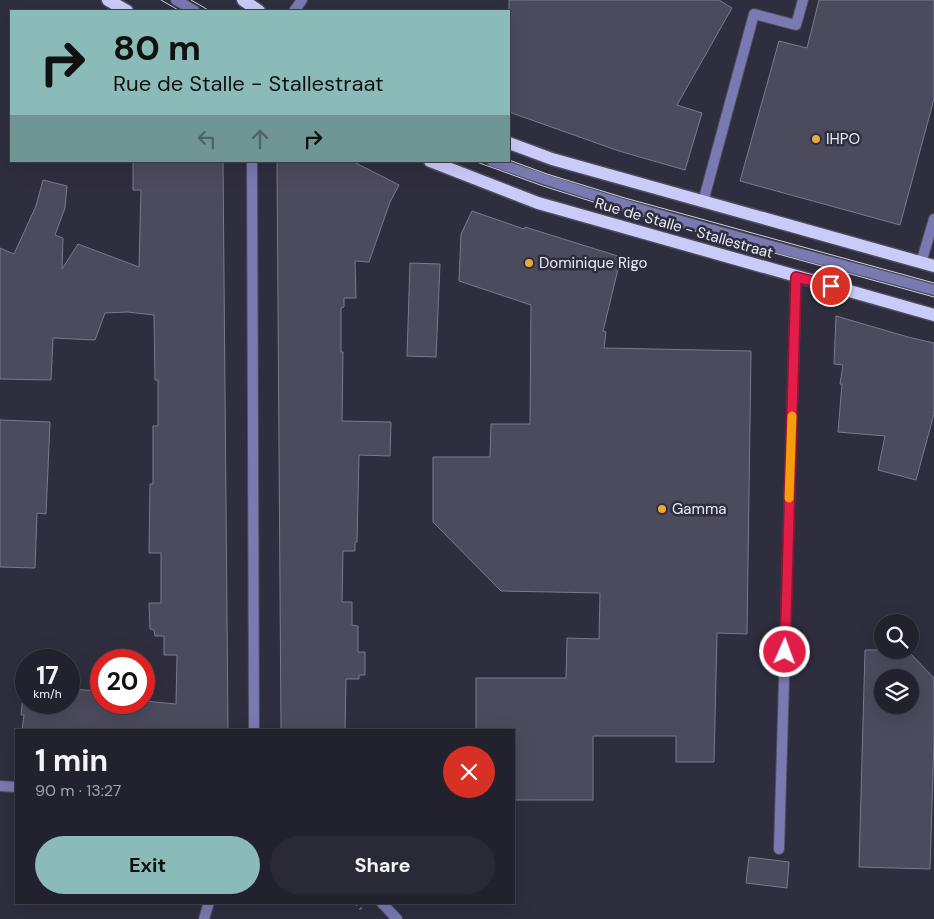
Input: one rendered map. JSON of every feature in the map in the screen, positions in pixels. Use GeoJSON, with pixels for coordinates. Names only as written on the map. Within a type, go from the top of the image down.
{"type":"FeatureCollection","features":[{"type":"Feature","properties":{"kind":"main road"},"geometry":{"type":"LineString","coordinates":[[108,0],[125,10]]}},
{"type":"Feature","properties":{"kind":"main road"},"geometry":{"type":"LineString","coordinates":[[242,0],[257,10]]}},
{"type":"Feature","properties":{"kind":"main road","name":"Rue de Stalle - Stallestraat"},"geometry":{"type":"LineString","coordinates":[[510,143],[552,159],[928,264]]}},
{"type":"Feature","properties":{"kind":"main road","name":"Rue de Stalle - Stallestraat"},"geometry":{"type":"LineString","coordinates":[[433,162],[538,203],[934,315]]}},
{"type":"Feature","properties":{"kind":"street"},"geometry":{"type":"LineString","coordinates":[[176,0],[193,10]]}},
{"type":"Feature","properties":{"kind":"street"},"geometry":{"type":"LineString","coordinates":[[703,202],[754,14],[796,25],[803,0]]}},
{"type":"Feature","properties":{"kind":"street"},"geometry":{"type":"LineString","coordinates":[[252,162],[254,729]]}},
{"type":"Feature","properties":{"kind":"street","name":"Rue de Stalle - Stallestraat"},"geometry":{"type":"LineString","coordinates":[[495,162],[545,180],[624,204],[934,290]]}},
{"type":"Feature","properties":{"kind":"street"},"geometry":{"type":"LineString","coordinates":[[928,264],[934,219]]}},
{"type":"Feature","properties":{"kind":"street"},"geometry":{"type":"LineString","coordinates":[[779,849],[796,277]]}},
{"type":"Feature","properties":{"kind":"street"},"geometry":{"type":"LineString","coordinates":[[0,786],[15,787]]}},
{"type":"Feature","properties":{"kind":"street"},"geometry":{"type":"LineString","coordinates":[[204,919],[208,904]]}},
{"type":"Feature","properties":{"kind":"street"},"geometry":{"type":"LineString","coordinates":[[383,904],[397,919]]}},
{"type":"Feature","properties":{"kind":"building"},"geometry":{"type":"Polygon","coordinates":[[[509,0],[719,0],[732,8],[677,105],[702,113],[685,170],[619,151],[510,112],[509,0]]]}},
{"type":"Feature","properties":{"kind":"building"},"geometry":{"type":"Polygon","coordinates":[[[819,0],[934,0],[934,99],[900,225],[740,181],[779,41],[807,48],[819,0]]]}},
{"type":"Feature","properties":{"kind":"building"},"geometry":{"type":"Polygon","coordinates":[[[133,162],[223,162],[228,729],[22,729],[24,715],[21,714],[80,714],[80,690],[90,690],[90,714],[155,714],[155,702],[176,704],[177,655],[164,655],[164,636],[155,636],[154,630],[150,629],[149,603],[161,603],[161,553],[149,553],[150,484],[153,484],[153,426],[158,426],[158,380],[155,380],[154,315],[127,312],[105,313],[95,340],[53,338],[51,380],[0,379],[0,248],[14,254],[36,206],[43,180],[67,186],[65,208],[55,235],[63,238],[62,269],[78,244],[139,267],[141,190],[133,190],[133,162]]]}},
{"type":"Feature","properties":{"kind":"building"},"geometry":{"type":"Polygon","coordinates":[[[277,162],[354,162],[399,185],[390,202],[369,262],[355,261],[356,298],[344,298],[344,307],[341,308],[341,352],[343,352],[342,421],[391,422],[390,456],[359,455],[357,542],[355,542],[355,551],[343,551],[342,602],[352,602],[352,625],[358,626],[358,652],[365,652],[365,675],[359,675],[359,679],[346,679],[345,729],[281,729],[277,162]]]}},
{"type":"Feature","properties":{"kind":"building"},"geometry":{"type":"Polygon","coordinates":[[[472,211],[524,229],[525,227],[621,257],[603,331],[606,332],[604,348],[751,351],[747,634],[717,633],[714,762],[676,762],[676,736],[593,736],[593,800],[515,800],[515,729],[476,729],[476,678],[566,678],[567,638],[599,639],[600,593],[501,591],[433,522],[433,457],[490,457],[491,424],[530,424],[531,305],[459,281],[461,234],[472,211]]]}},
{"type":"Feature","properties":{"kind":"building"},"geometry":{"type":"Polygon","coordinates":[[[410,263],[440,264],[436,357],[407,356],[410,263]]]}},
{"type":"Feature","properties":{"kind":"building"},"geometry":{"type":"Polygon","coordinates":[[[836,316],[934,343],[934,414],[916,480],[878,470],[885,436],[838,432],[842,384],[840,384],[843,365],[834,364],[836,316]]]}},
{"type":"Feature","properties":{"kind":"building"},"geometry":{"type":"Polygon","coordinates":[[[0,420],[50,422],[46,514],[37,513],[35,568],[0,567],[0,420]]]}},
{"type":"Feature","properties":{"kind":"building"},"geometry":{"type":"Polygon","coordinates":[[[865,650],[874,650],[874,659],[916,659],[934,678],[930,869],[859,867],[865,650]]]}},
{"type":"Feature","properties":{"kind":"building"},"geometry":{"type":"Polygon","coordinates":[[[749,857],[789,862],[787,888],[746,883],[749,857]]]}},
{"type":"Feature","properties":{"kind":"tram line"},"geometry":{"type":"LineString","coordinates":[[161,0],[178,10]]}},
{"type":"Feature","properties":{"kind":"tram line"},"geometry":{"type":"LineString","coordinates":[[191,0],[208,10]]}},
{"type":"Feature","properties":{"kind":"tram line"},"geometry":{"type":"LineString","coordinates":[[510,160],[625,198],[934,283]]}},
{"type":"Feature","properties":{"kind":"tram line"},"geometry":{"type":"LineString","coordinates":[[477,162],[543,186],[622,211],[934,297]]}},
{"type":"Feature","properties":{"kind":"slow traffic"},"geometry":{"type":"LineString","coordinates":[[789,498],[792,416]]}},
{"type":"Feature","properties":{"kind":"place","name":"IHPO"},"geometry":{"type":"Point","coordinates":[816,139]}},
{"type":"Feature","properties":{"kind":"place","name":"Dominique Rigo"},"geometry":{"type":"Point","coordinates":[529,263]}},
{"type":"Feature","properties":{"kind":"place","name":"Gamma"},"geometry":{"type":"Point","coordinates":[662,509]}},
{"type":"Feature","properties":{"kind":"route"},"geometry":{"type":"LineString","coordinates":[[785,652],[796,277],[831,286]]}}]}
